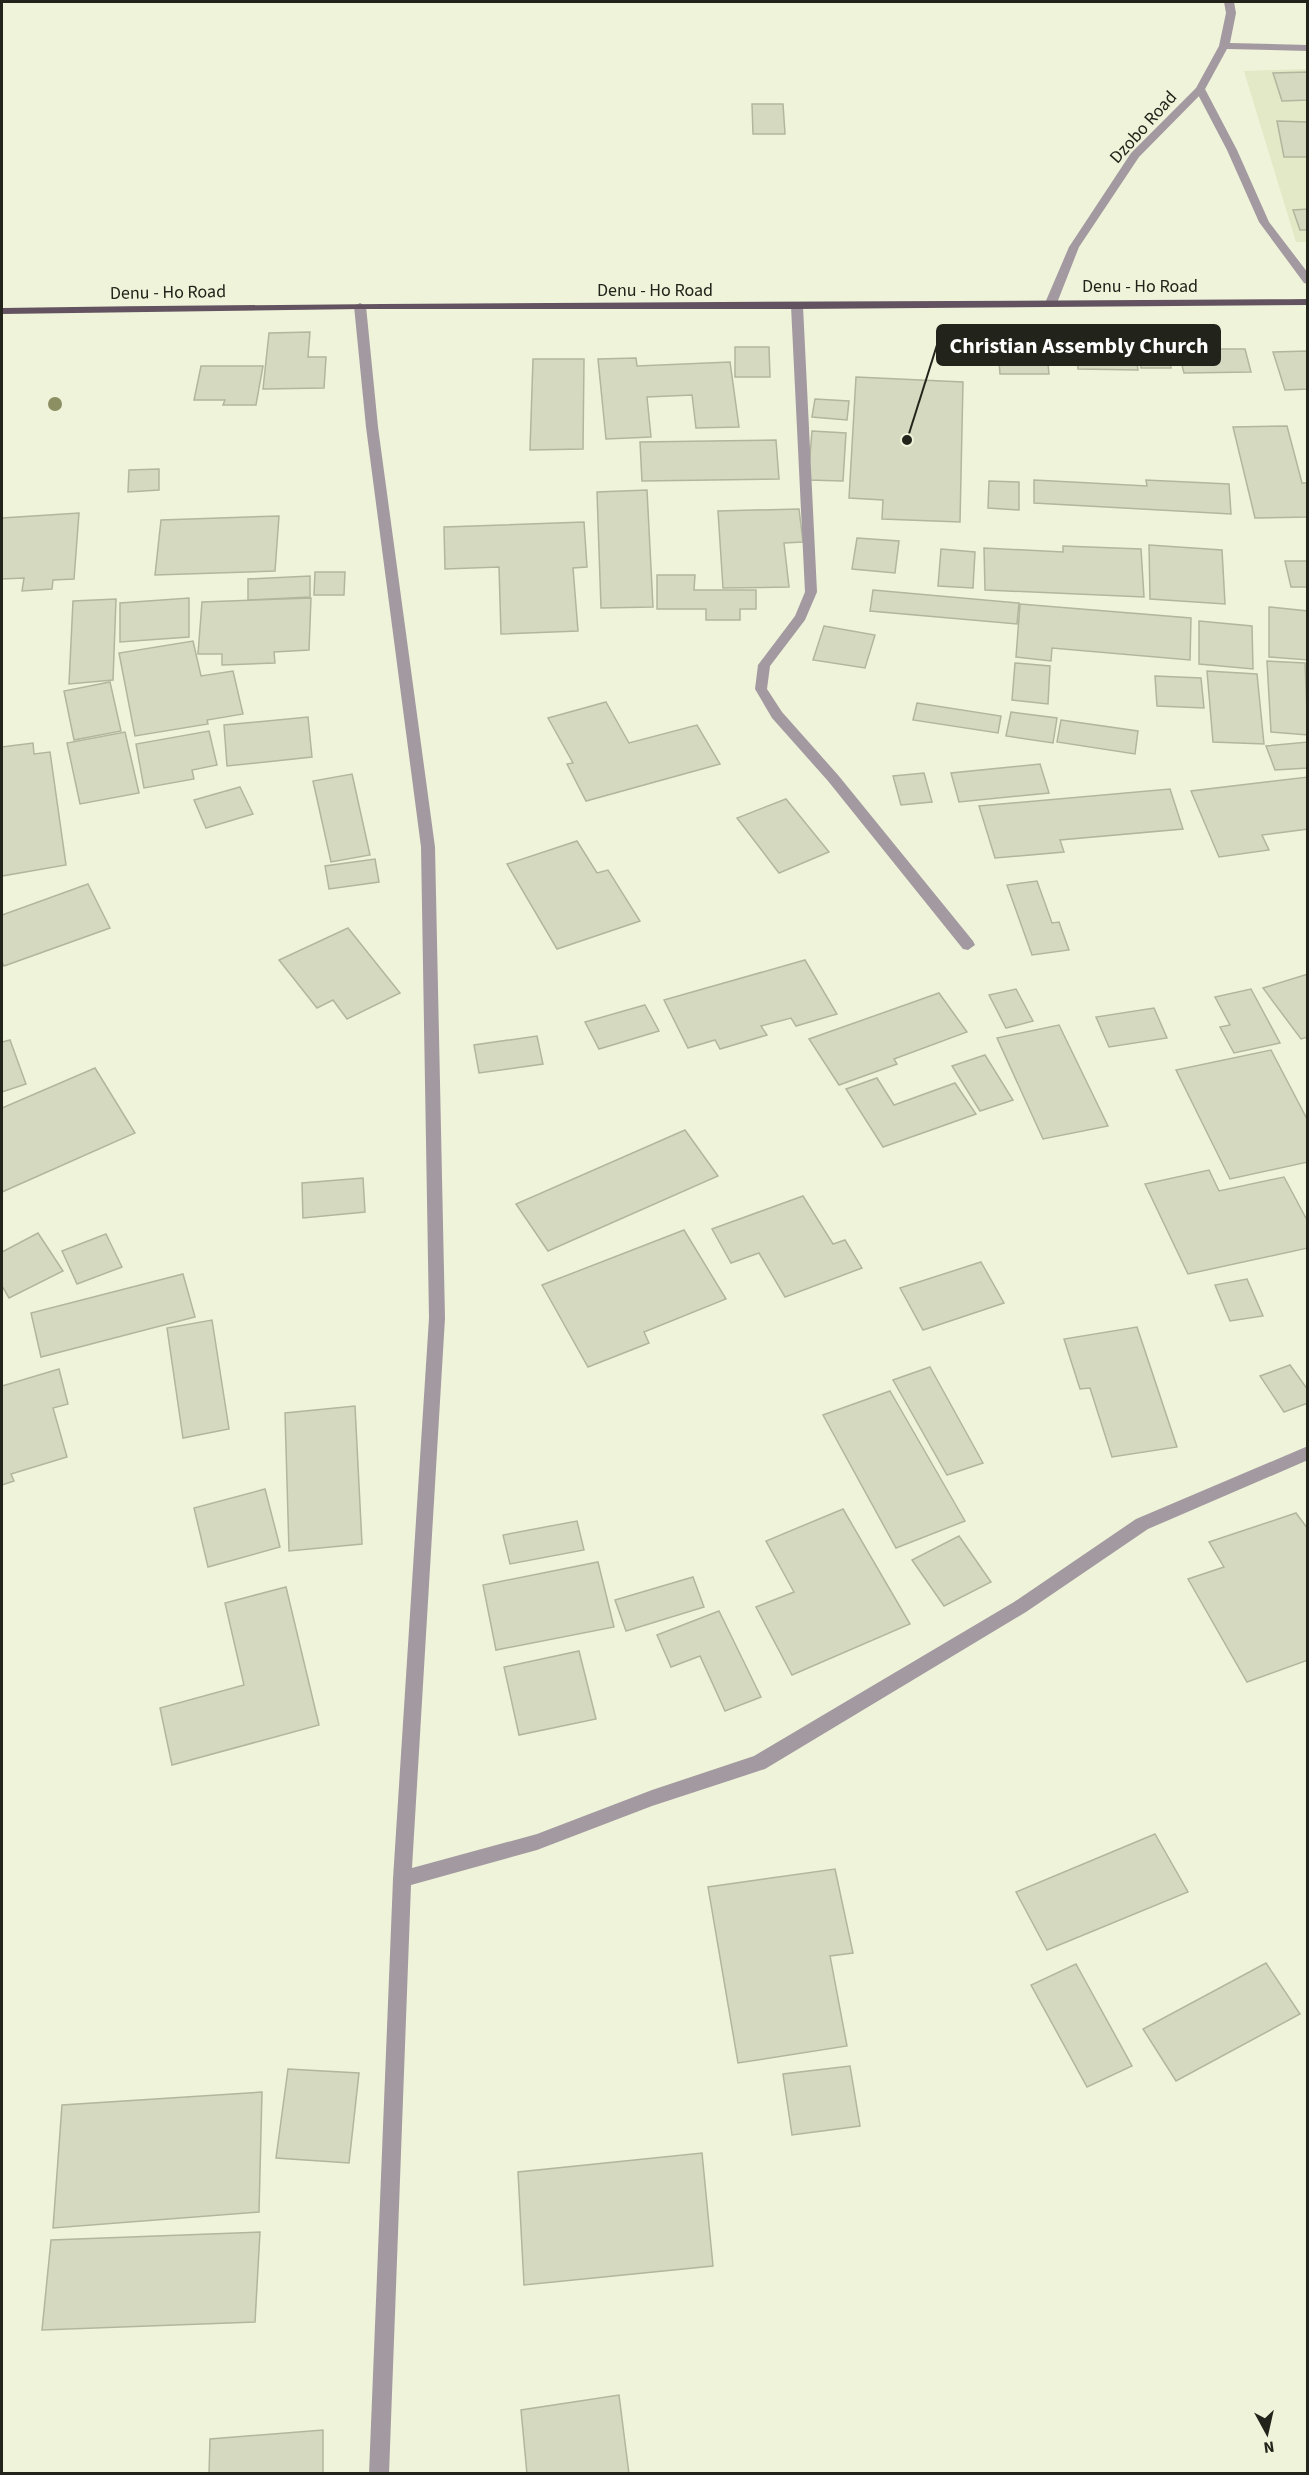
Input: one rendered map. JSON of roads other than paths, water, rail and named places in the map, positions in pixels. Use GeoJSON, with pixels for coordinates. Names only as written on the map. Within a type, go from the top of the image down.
{"type":"FeatureCollection","features":[{"type":"Feature","properties":{"kind":"main road","name":"Denu - Ho Road"},"geometry":{"type":"LineString","coordinates":[[2,311],[360,306],[796,306],[1308,302]]}},
{"type":"Feature","properties":{"kind":"street","name":"Dzobo Road"},"geometry":{"type":"LineString","coordinates":[[1051,303],[1074,247],[1136,155],[1200,89],[1224,46],[1230,13],[1229,2]]}},
{"type":"Feature","properties":{"kind":"street"},"geometry":{"type":"LineString","coordinates":[[1224,46],[1308,48]]}},
{"type":"Feature","properties":{"kind":"street"},"geometry":{"type":"LineString","coordinates":[[1200,89],[1232,150],[1264,222],[1308,281]]}},
{"type":"Feature","properties":{"kind":"street"},"geometry":{"type":"LineString","coordinates":[[360,306],[372,427],[428,847],[437,1318],[402,1879],[379,2474]]}},
{"type":"Feature","properties":{"kind":"street"},"geometry":{"type":"LineString","coordinates":[[796,306],[811,592],[801,617],[764,665],[761,689],[777,715],[833,778],[968,945]]}},
{"type":"Feature","properties":{"kind":"street"},"geometry":{"type":"LineString","coordinates":[[402,1879],[537,1842],[652,1798],[759,1763],[1020,1607],[1142,1524],[1308,1454]]}},
{"type":"Feature","properties":{"kind":"place","name":"Christian Assembly Church"},"geometry":{"type":"Point","coordinates":[907,440]}}]}
